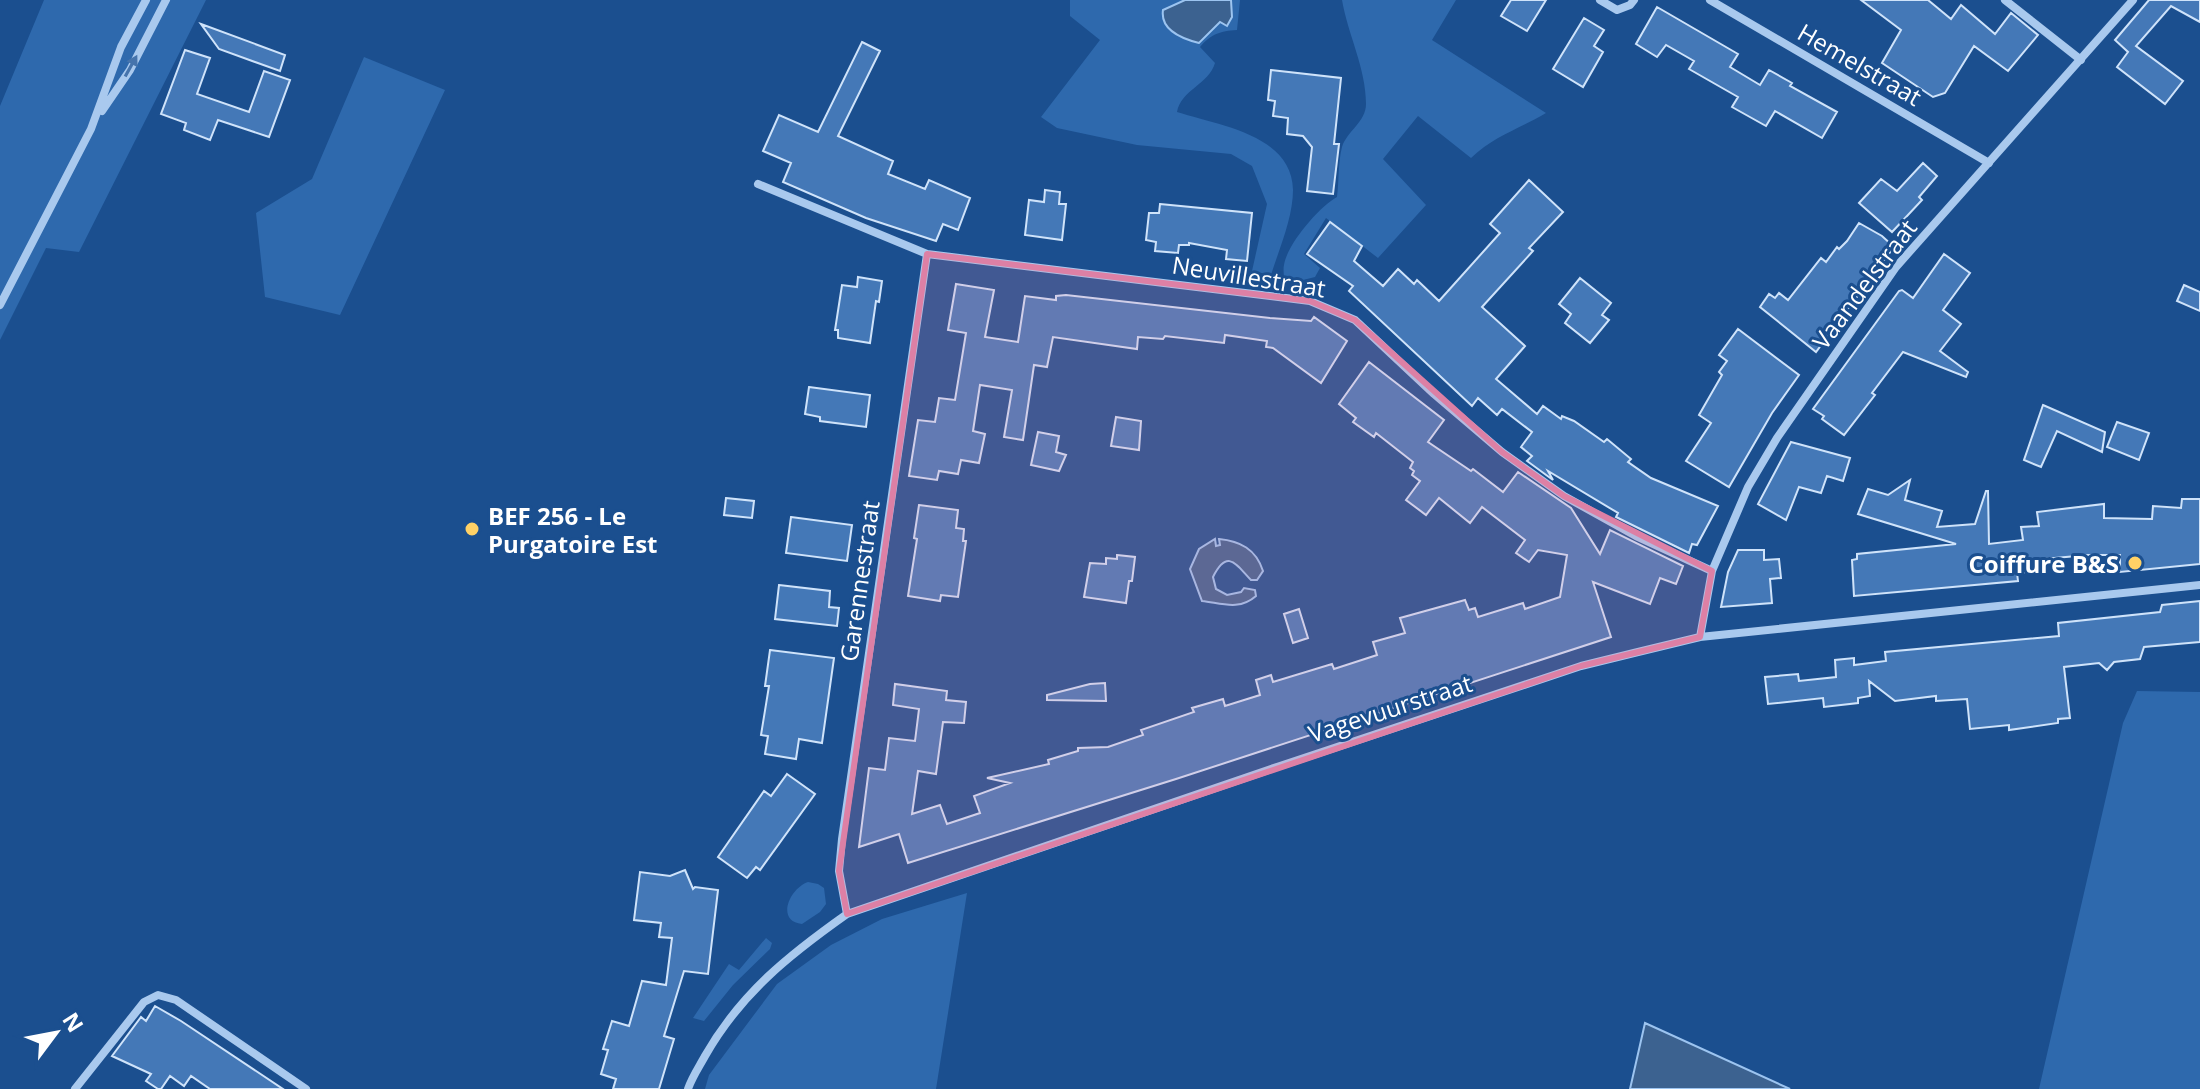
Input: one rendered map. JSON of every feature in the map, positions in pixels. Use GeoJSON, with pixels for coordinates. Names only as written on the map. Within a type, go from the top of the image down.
{"type":"FeatureCollection","features":[{"type":"Feature","properties":{"kind":"street"},"geometry":{"type":"LineString","coordinates":[[91,129],[121,47],[146,0]]}},
{"type":"Feature","properties":{"kind":"street"},"geometry":{"type":"LineString","coordinates":[[0,305],[91,129],[130,70],[166,0]]}},
{"type":"Feature","properties":{"kind":"street"},"geometry":{"type":"LineString","coordinates":[[1600,0],[1617,10],[1634,0]]}},
{"type":"Feature","properties":{"kind":"street","name":"Hemelstraat"},"geometry":{"type":"LineString","coordinates":[[1710,0],[1989,163]]}},
{"type":"Feature","properties":{"kind":"street"},"geometry":{"type":"LineString","coordinates":[[2005,0],[2081,60]]}},
{"type":"Feature","properties":{"kind":"street","name":"Vaandelstraat"},"geometry":{"type":"LineString","coordinates":[[1700,637],[1712,571],[1748,487],[1793,415],[1896,267],[2133,0]]}},
{"type":"Feature","properties":{"kind":"street","name":"Neuvillestraat"},"geometry":{"type":"LineString","coordinates":[[758,184],[927,254],[1310,301],[1335,310],[1355,320],[1502,452],[1564,496],[1636,536],[1712,571]]}},
{"type":"Feature","properties":{"kind":"street","name":"Garennestraat"},"geometry":{"type":"LineString","coordinates":[[847,914],[839,871],[842,839],[927,254]]}},
{"type":"Feature","properties":{"kind":"street","name":"Vagevuurstraat"},"geometry":{"type":"LineString","coordinates":[[688,1089],[721,1027],[757,984],[847,914],[1271,769],[1566,671],[1700,637],[2200,585]]}},
{"type":"Feature","properties":{"kind":"street"},"geometry":{"type":"LineString","coordinates":[[75,1089],[144,1002],[158,995],[176,1000],[306,1089]]}},
{"type":"Feature","properties":{"kind":"highlighted area"},"geometry":{"type":"Polygon","coordinates":[[[927,254],[1310,301],[1335,310],[1355,320],[1502,452],[1564,496],[1712,571],[1700,637],[1581,666],[847,914],[839,871],[927,254]]]}},
{"type":"Feature","properties":{"kind":"shaded area"},"geometry":{"type":"Polygon","coordinates":[[[44,0],[206,0],[79,252],[46,248],[0,340],[0,106],[44,0]]]}},
{"type":"Feature","properties":{"kind":"shaded area"},"geometry":{"type":"Polygon","coordinates":[[[1070,0],[1240,0],[1237,30],[1216,34],[1200,47],[1215,63],[1207,76],[1184,98],[1177,112],[1250,135],[1280,156],[1289,171],[1293,190],[1291,211],[1271,275],[1252,271],[1267,204],[1252,166],[1231,154],[1137,145],[1057,128],[1041,117],[1100,40],[1070,16],[1070,0]]]}},
{"type":"Feature","properties":{"kind":"shaded area"},"geometry":{"type":"Polygon","coordinates":[[[1185,0],[1231,0],[1232,17],[1227,26],[1220,22],[1199,43],[1186,39],[1169,28],[1163,17],[1163,10],[1185,0]]]}},
{"type":"Feature","properties":{"kind":"shaded area"},"geometry":{"type":"Polygon","coordinates":[[[1342,0],[1456,0],[1432,40],[1546,113],[1498,138],[1471,158],[1418,116],[1383,159],[1426,205],[1378,258],[1326,218],[1304,254],[1320,268],[1315,277],[1291,283],[1284,278],[1286,256],[1305,226],[1337,197],[1342,147],[1365,110],[1363,77],[1342,0]]]}},
{"type":"Feature","properties":{"kind":"shaded area"},"geometry":{"type":"Polygon","coordinates":[[[364,57],[445,90],[340,315],[265,297],[256,213],[312,179],[364,57]]]}},
{"type":"Feature","properties":{"kind":"shaded area"},"geometry":{"type":"Polygon","coordinates":[[[1215,539],[1216,546],[1220,545],[1219,539],[1240,544],[1252,552],[1260,563],[1263,571],[1257,580],[1251,580],[1237,565],[1228,561],[1218,568],[1213,577],[1216,589],[1227,595],[1241,592],[1244,588],[1255,590],[1256,596],[1250,601],[1230,605],[1202,601],[1190,569],[1199,549],[1215,539]]]}},
{"type":"Feature","properties":{"kind":"shaded area"},"geometry":{"type":"Polygon","coordinates":[[[2137,691],[2200,692],[2200,1089],[2039,1089],[2123,723],[2137,691]]]}},
{"type":"Feature","properties":{"kind":"shaded area"},"geometry":{"type":"Polygon","coordinates":[[[808,882],[824,888],[826,904],[802,924],[789,917],[788,904],[801,885],[808,882]]]}},
{"type":"Feature","properties":{"kind":"shaded area"},"geometry":{"type":"Polygon","coordinates":[[[967,893],[936,1089],[705,1089],[709,1075],[777,984],[831,945],[882,919],[967,893]]]}},
{"type":"Feature","properties":{"kind":"shaded area"},"geometry":{"type":"Polygon","coordinates":[[[766,938],[772,943],[770,949],[733,985],[704,1021],[693,1018],[729,964],[739,970],[766,938]]]}},
{"type":"Feature","properties":{"kind":"shaded area"},"geometry":{"type":"Polygon","coordinates":[[[1645,1023],[1790,1089],[1630,1089],[1645,1023]]]}},
{"type":"Feature","properties":{"kind":"building"},"geometry":{"type":"Polygon","coordinates":[[[1511,0],[1546,0],[1527,31],[1501,16],[1511,0]]]}},
{"type":"Feature","properties":{"kind":"building"},"geometry":{"type":"Polygon","coordinates":[[[1861,0],[1928,0],[1951,19],[1961,5],[1995,34],[2011,13],[2038,35],[2008,71],[1974,46],[1945,93],[1933,97],[1882,63],[1901,30],[1861,0]]]}},
{"type":"Feature","properties":{"kind":"building"},"geometry":{"type":"Polygon","coordinates":[[[2149,0],[2200,0],[2200,22],[2171,6],[2136,46],[2183,81],[2165,104],[2117,67],[2128,52],[2115,40],[2149,0]]]}},
{"type":"Feature","properties":{"kind":"building"},"geometry":{"type":"Polygon","coordinates":[[[1657,7],[1738,54],[1730,67],[1760,85],[1769,70],[1792,83],[1790,86],[1837,112],[1822,138],[1775,111],[1766,126],[1732,107],[1738,97],[1689,69],[1694,61],[1666,45],[1657,57],[1636,44],[1657,7]]]}},
{"type":"Feature","properties":{"kind":"building"},"geometry":{"type":"Polygon","coordinates":[[[1584,18],[1604,30],[1594,46],[1603,52],[1583,87],[1553,69],[1584,18]]]}},
{"type":"Feature","properties":{"kind":"building"},"geometry":{"type":"Polygon","coordinates":[[[201,24],[285,55],[280,71],[219,49],[201,24]]]}},
{"type":"Feature","properties":{"kind":"building"},"geometry":{"type":"Polygon","coordinates":[[[862,42],[880,51],[838,136],[893,161],[888,174],[925,189],[929,180],[970,198],[958,230],[943,224],[936,241],[866,218],[783,182],[791,163],[763,151],[779,115],[818,132],[862,42]]]}},
{"type":"Feature","properties":{"kind":"building"},"geometry":{"type":"Polygon","coordinates":[[[185,50],[210,58],[197,94],[249,112],[264,71],[290,80],[269,137],[218,120],[210,140],[184,130],[186,123],[161,114],[185,50]]]}},
{"type":"Feature","properties":{"kind":"building"},"geometry":{"type":"Polygon","coordinates":[[[1271,70],[1341,78],[1334,144],[1339,144],[1333,194],[1307,191],[1312,147],[1303,136],[1287,134],[1288,118],[1273,116],[1275,101],[1268,100],[1271,70]]]}},
{"type":"Feature","properties":{"kind":"building"},"geometry":{"type":"Polygon","coordinates":[[[1923,163],[1937,176],[1919,197],[1922,200],[1892,232],[1859,203],[1881,179],[1897,191],[1923,163]]]}},
{"type":"Feature","properties":{"kind":"building"},"geometry":{"type":"Polygon","coordinates":[[[1529,180],[1563,212],[1529,248],[1533,251],[1482,307],[1525,346],[1496,379],[1537,414],[1543,406],[1561,419],[1562,416],[1574,421],[1604,442],[1607,439],[1631,459],[1628,462],[1651,478],[1718,506],[1697,545],[1692,544],[1689,553],[1616,517],[1618,513],[1548,471],[1553,480],[1527,461],[1532,456],[1521,447],[1532,432],[1502,409],[1497,415],[1478,398],[1472,406],[1349,291],[1353,286],[1307,254],[1330,222],[1362,246],[1354,261],[1383,286],[1398,269],[1414,284],[1417,280],[1439,301],[1500,233],[1490,224],[1529,180]]]}},
{"type":"Feature","properties":{"kind":"building"},"geometry":{"type":"Polygon","coordinates":[[[1045,190],[1060,192],[1059,204],[1066,204],[1062,240],[1025,235],[1029,200],[1044,202],[1045,190]]]}},
{"type":"Feature","properties":{"kind":"building"},"geometry":{"type":"Polygon","coordinates":[[[1160,204],[1252,213],[1247,261],[1226,259],[1227,250],[1189,243],[1179,245],[1178,253],[1155,251],[1156,242],[1146,240],[1149,213],[1159,213],[1160,204]]]}},
{"type":"Feature","properties":{"kind":"building"},"geometry":{"type":"Polygon","coordinates":[[[1859,223],[1894,247],[1816,352],[1760,307],[1769,294],[1775,298],[1779,293],[1788,300],[1821,258],[1826,262],[1837,247],[1839,249],[1847,241],[1859,223]]]}},
{"type":"Feature","properties":{"kind":"building"},"geometry":{"type":"Polygon","coordinates":[[[1944,254],[1970,273],[1943,310],[1961,324],[1940,351],[1968,372],[1966,377],[1903,352],[1844,435],[1813,409],[1899,291],[1913,298],[1944,254]]]}},
{"type":"Feature","properties":{"kind":"building"},"geometry":{"type":"Polygon","coordinates":[[[858,277],[882,281],[870,343],[838,338],[838,330],[835,330],[842,285],[857,287],[858,277]]]}},
{"type":"Feature","properties":{"kind":"building"},"geometry":{"type":"Polygon","coordinates":[[[1580,278],[1611,303],[1602,315],[1609,320],[1590,343],[1565,323],[1571,314],[1559,304],[1580,278]]]}},
{"type":"Feature","properties":{"kind":"building"},"geometry":{"type":"Polygon","coordinates":[[[956,284],[994,290],[985,337],[1018,342],[1025,296],[1056,300],[1056,296],[1066,295],[1270,318],[1311,321],[1314,317],[1347,341],[1321,383],[1273,348],[1266,347],[1267,341],[1225,335],[1224,343],[1165,336],[1163,339],[1138,337],[1137,349],[1053,337],[1047,367],[1034,365],[1023,440],[1004,437],[1012,390],[980,385],[973,431],[985,434],[979,463],[961,460],[958,474],[939,471],[937,480],[909,476],[918,420],[935,422],[939,398],[955,400],[966,333],[948,330],[956,284]]]}},
{"type":"Feature","properties":{"kind":"building"},"geometry":{"type":"Polygon","coordinates":[[[2184,285],[2200,292],[2200,311],[2177,301],[2184,285]]]}},
{"type":"Feature","properties":{"kind":"building"},"geometry":{"type":"Polygon","coordinates":[[[1738,329],[1799,375],[1772,413],[1729,487],[1686,461],[1711,423],[1699,415],[1727,361],[1719,355],[1738,329]]]}},
{"type":"Feature","properties":{"kind":"building"},"geometry":{"type":"Polygon","coordinates":[[[1369,362],[1444,420],[1428,442],[1471,471],[1473,469],[1503,492],[1518,472],[1571,508],[1600,554],[1610,530],[1683,566],[1676,584],[1660,578],[1650,604],[1593,582],[1611,637],[1176,779],[908,863],[899,834],[859,847],[869,768],[885,770],[889,738],[915,741],[919,709],[893,705],[895,684],[947,691],[946,700],[966,702],[964,723],[943,722],[936,774],[918,771],[912,814],[940,805],[947,824],[980,813],[974,796],[1010,783],[987,778],[1049,764],[1048,760],[1078,751],[1078,748],[1108,747],[1143,735],[1141,730],[1194,712],[1192,708],[1223,699],[1225,706],[1260,695],[1256,680],[1271,675],[1273,682],[1332,664],[1334,669],[1377,655],[1373,642],[1405,633],[1400,618],[1465,600],[1469,610],[1475,608],[1478,617],[1523,603],[1525,609],[1560,597],[1567,555],[1538,550],[1529,562],[1516,553],[1525,540],[1482,507],[1470,523],[1439,498],[1426,515],[1406,500],[1420,481],[1412,475],[1414,471],[1410,468],[1413,462],[1376,433],[1374,437],[1353,422],[1356,418],[1339,404],[1369,362]]]}},
{"type":"Feature","properties":{"kind":"building"},"geometry":{"type":"Polygon","coordinates":[[[809,387],[870,395],[866,427],[820,421],[820,417],[805,414],[809,387]]]}},
{"type":"Feature","properties":{"kind":"building"},"geometry":{"type":"Polygon","coordinates":[[[2043,405],[2105,432],[2102,452],[2057,431],[2041,467],[2024,460],[2043,405]]]}},
{"type":"Feature","properties":{"kind":"building"},"geometry":{"type":"Polygon","coordinates":[[[1116,417],[1141,421],[1139,450],[1111,446],[1116,417]]]}},
{"type":"Feature","properties":{"kind":"building"},"geometry":{"type":"Polygon","coordinates":[[[2117,422],[2149,433],[2139,460],[2107,447],[2117,422]]]}},
{"type":"Feature","properties":{"kind":"building"},"geometry":{"type":"Polygon","coordinates":[[[1038,432],[1059,436],[1056,452],[1066,455],[1059,471],[1031,465],[1038,432]]]}},
{"type":"Feature","properties":{"kind":"building"},"geometry":{"type":"Polygon","coordinates":[[[1791,442],[1850,458],[1843,481],[1827,476],[1821,493],[1799,487],[1786,520],[1758,504],[1791,442]]]}},
{"type":"Feature","properties":{"kind":"building"},"geometry":{"type":"Polygon","coordinates":[[[1910,480],[1905,500],[1942,511],[1937,527],[1975,524],[1988,491],[1989,544],[2023,540],[2021,527],[2039,526],[2037,512],[2104,504],[2104,518],[2152,519],[2153,506],[2181,508],[2182,499],[2200,499],[2200,564],[2120,572],[2120,555],[2033,560],[2034,567],[2017,573],[2018,581],[1854,596],[1852,560],[1857,559],[1857,554],[1956,544],[1858,514],[1868,489],[1888,495],[1910,480]]]}},
{"type":"Feature","properties":{"kind":"building"},"geometry":{"type":"Polygon","coordinates":[[[726,498],[754,501],[752,518],[724,515],[726,498]]]}},
{"type":"Feature","properties":{"kind":"building"},"geometry":{"type":"Polygon","coordinates":[[[919,505],[958,510],[956,528],[964,529],[963,541],[966,541],[958,597],[941,595],[940,601],[908,596],[919,505]]]}},
{"type":"Feature","properties":{"kind":"building"},"geometry":{"type":"Polygon","coordinates":[[[791,517],[852,525],[847,561],[786,553],[791,517]]]}},
{"type":"Feature","properties":{"kind":"building"},"geometry":{"type":"Polygon","coordinates":[[[1738,550],[1764,550],[1764,560],[1779,559],[1781,578],[1770,579],[1772,603],[1721,607],[1728,572],[1738,550]]]}},
{"type":"Feature","properties":{"kind":"building"},"geometry":{"type":"Polygon","coordinates":[[[1117,555],[1135,557],[1126,603],[1084,597],[1090,563],[1106,564],[1106,558],[1117,559],[1117,555]]]}},
{"type":"Feature","properties":{"kind":"building"},"geometry":{"type":"Polygon","coordinates":[[[779,585],[830,591],[829,607],[839,608],[837,626],[775,619],[779,585]]]}},
{"type":"Feature","properties":{"kind":"building"},"geometry":{"type":"Polygon","coordinates":[[[2200,601],[2200,642],[2144,647],[2140,659],[2114,662],[2107,670],[2099,663],[2064,667],[2070,718],[2058,719],[2058,723],[2009,730],[2009,725],[1970,729],[1967,699],[1936,701],[1936,696],[1895,701],[1869,681],[1870,696],[1858,698],[1858,703],[1824,707],[1823,698],[1768,704],[1765,677],[1798,674],[1799,681],[1836,677],[1835,660],[1854,658],[1854,665],[1886,661],[1885,652],[2059,636],[2058,623],[2160,612],[2162,605],[2200,601]]]}},
{"type":"Feature","properties":{"kind":"building"},"geometry":{"type":"Polygon","coordinates":[[[1299,609],[1308,638],[1293,643],[1284,614],[1299,609]]]}},
{"type":"Feature","properties":{"kind":"building"},"geometry":{"type":"Polygon","coordinates":[[[770,650],[834,658],[822,743],[799,739],[796,759],[765,754],[768,736],[761,735],[769,686],[765,686],[770,650]]]}},
{"type":"Feature","properties":{"kind":"building"},"geometry":{"type":"Polygon","coordinates":[[[1105,683],[1106,701],[1047,700],[1047,695],[1105,683]]]}},
{"type":"Feature","properties":{"kind":"building"},"geometry":{"type":"Polygon","coordinates":[[[787,774],[815,794],[760,870],[756,867],[747,878],[718,857],[764,791],[771,796],[787,774]]]}},
{"type":"Feature","properties":{"kind":"building"},"geometry":{"type":"Polygon","coordinates":[[[685,870],[693,889],[718,890],[708,974],[684,971],[664,1036],[674,1039],[659,1089],[613,1089],[616,1079],[601,1074],[608,1050],[603,1049],[612,1021],[629,1026],[642,981],[666,985],[672,938],[659,937],[661,923],[634,920],[640,872],[670,876],[685,870]]]}},
{"type":"Feature","properties":{"kind":"building"},"geometry":{"type":"Polygon","coordinates":[[[155,1006],[283,1089],[210,1089],[191,1076],[184,1086],[170,1076],[158,1089],[146,1081],[151,1074],[112,1056],[141,1017],[146,1021],[155,1006]]]}},
{"type":"Feature","properties":{"kind":"place","name":"BEF 256 - Le Purgatoire Est"},"geometry":{"type":"Point","coordinates":[472,529]}},
{"type":"Feature","properties":{"kind":"place","name":"Coiffure B&S"},"geometry":{"type":"Point","coordinates":[2135,563]}}]}
